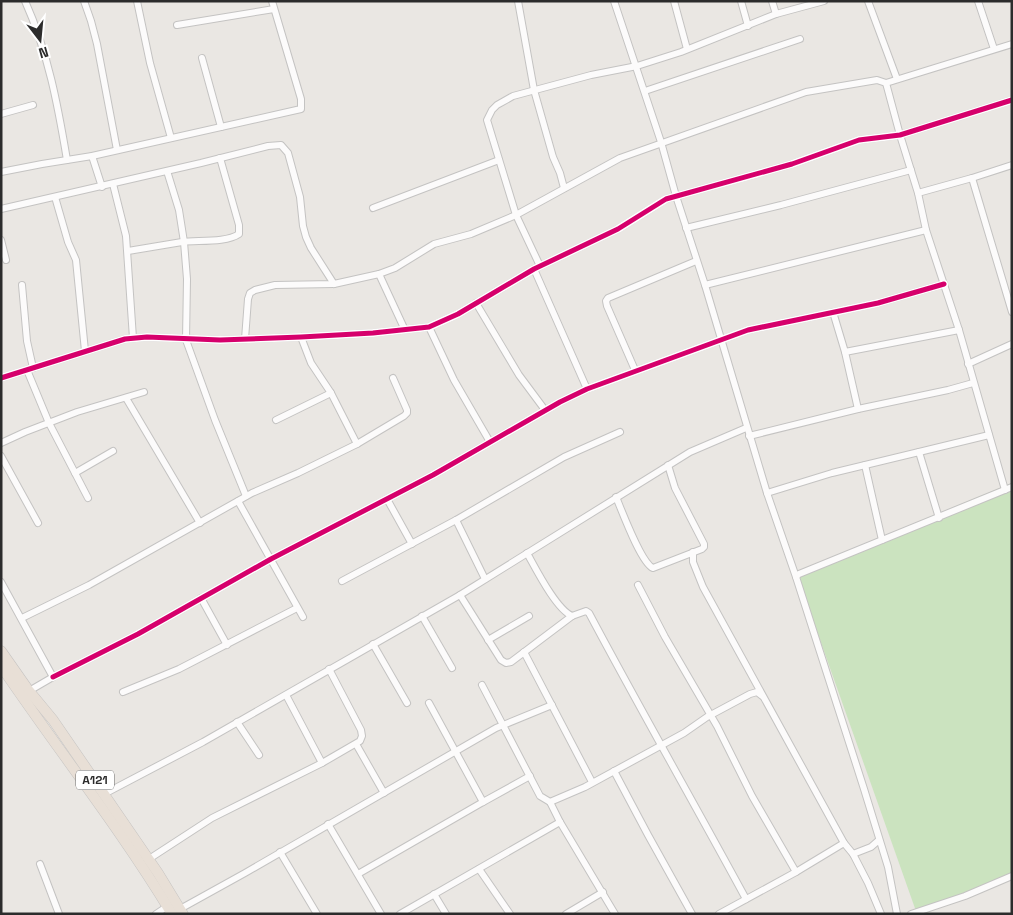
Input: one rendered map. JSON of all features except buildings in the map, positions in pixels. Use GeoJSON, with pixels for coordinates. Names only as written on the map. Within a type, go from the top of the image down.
{"type":"FeatureCollection","features":[{"type":"Feature","properties":{"kind":"highway","name":"A121"},"geometry":{"type":"LineString","coordinates":[[1,652],[28,691],[53,720],[149,859],[176,911]]}},
{"type":"Feature","properties":{"kind":"highway","name":"A121"},"geometry":{"type":"LineString","coordinates":[[1,666],[27,705],[100,803],[176,911]]}},
{"type":"Feature","properties":{"kind":"street"},"geometry":{"type":"LineString","coordinates":[[25,1],[47,58],[67,160]]}},
{"type":"Feature","properties":{"kind":"street"},"geometry":{"type":"LineString","coordinates":[[84,1],[97,44],[117,150]]}},
{"type":"Feature","properties":{"kind":"street"},"geometry":{"type":"LineString","coordinates":[[137,1],[150,63],[171,138]]}},
{"type":"Feature","properties":{"kind":"street"},"geometry":{"type":"LineString","coordinates":[[1,172],[92,156],[301,109],[301,99],[272,1]]}},
{"type":"Feature","properties":{"kind":"street"},"geometry":{"type":"LineString","coordinates":[[518,1],[534,90],[564,188]]}},
{"type":"Feature","properties":{"kind":"street"},"geometry":{"type":"LineString","coordinates":[[614,1],[661,142],[766,493],[796,578],[864,789],[888,867],[897,914]]}},
{"type":"Feature","properties":{"kind":"street"},"geometry":{"type":"LineString","coordinates":[[674,1],[688,50]]}},
{"type":"Feature","properties":{"kind":"street"},"geometry":{"type":"LineString","coordinates":[[741,1],[748,26]]}},
{"type":"Feature","properties":{"kind":"street"},"geometry":{"type":"LineString","coordinates":[[772,1],[776,14]]}},
{"type":"Feature","properties":{"kind":"street"},"geometry":{"type":"LineString","coordinates":[[587,389],[516,215],[487,120],[492,110],[513,96],[591,75],[637,66],[688,50],[776,14],[824,1]]}},
{"type":"Feature","properties":{"kind":"street"},"geometry":{"type":"LineString","coordinates":[[868,1],[897,79]]}},
{"type":"Feature","properties":{"kind":"street"},"geometry":{"type":"LineString","coordinates":[[978,1],[994,49]]}},
{"type":"Feature","properties":{"kind":"street"},"geometry":{"type":"LineString","coordinates":[[177,25],[274,9]]}},
{"type":"Feature","properties":{"kind":"street"},"geometry":{"type":"LineString","coordinates":[[644,91],[800,39]]}},
{"type":"Feature","properties":{"kind":"street"},"geometry":{"type":"LineString","coordinates":[[245,339],[248,299],[255,290],[274,285],[334,284],[379,274],[395,268],[434,244],[471,234],[516,215],[615,161],[661,142],[806,92],[877,80],[886,83],[1012,44]]}},
{"type":"Feature","properties":{"kind":"street"},"geometry":{"type":"LineString","coordinates":[[202,58],[221,127]]}},
{"type":"Feature","properties":{"kind":"street"},"geometry":{"type":"LineString","coordinates":[[796,578],[799,574],[1008,488],[989,435],[959,330],[926,230],[918,193],[886,83]]}},
{"type":"Feature","properties":{"kind":"street"},"geometry":{"type":"LineString","coordinates":[[1,378],[133,338],[147,337],[186,340],[301,337],[373,334],[404,328],[429,326],[458,314],[537,267],[618,228],[666,199],[792,164],[859,140],[900,135],[1012,100]]}},
{"type":"Feature","properties":{"kind":"street"},"geometry":{"type":"LineString","coordinates":[[1,114],[33,105]]}},
{"type":"Feature","properties":{"kind":"street"},"geometry":{"type":"LineString","coordinates":[[1,209],[279,145],[286,149],[300,197],[306,237],[334,284]]}},
{"type":"Feature","properties":{"kind":"street"},"geometry":{"type":"LineString","coordinates":[[92,156],[102,187]]}},
{"type":"Feature","properties":{"kind":"street"},"geometry":{"type":"LineString","coordinates":[[128,251],[184,242],[235,237],[239,234],[239,225],[220,158]]}},
{"type":"Feature","properties":{"kind":"street"},"geometry":{"type":"LineString","coordinates":[[373,208],[498,160]]}},
{"type":"Feature","properties":{"kind":"street"},"geometry":{"type":"LineString","coordinates":[[918,193],[972,178],[1012,164]]}},
{"type":"Feature","properties":{"kind":"street"},"geometry":{"type":"LineString","coordinates":[[686,228],[853,187],[910,170]]}},
{"type":"Feature","properties":{"kind":"street"},"geometry":{"type":"LineString","coordinates":[[168,171],[179,210],[184,242],[187,279],[186,340],[215,420],[246,496]]}},
{"type":"Feature","properties":{"kind":"street"},"geometry":{"type":"LineString","coordinates":[[972,178],[1012,312]]}},
{"type":"Feature","properties":{"kind":"street"},"geometry":{"type":"LineString","coordinates":[[113,184],[128,251],[133,338]]}},
{"type":"Feature","properties":{"kind":"street"},"geometry":{"type":"LineString","coordinates":[[55,197],[68,242],[76,260],[85,351]]}},
{"type":"Feature","properties":{"kind":"street"},"geometry":{"type":"LineString","coordinates":[[705,285],[926,230]]}},
{"type":"Feature","properties":{"kind":"street"},"geometry":{"type":"LineString","coordinates":[[1,240],[6,260]]}},
{"type":"Feature","properties":{"kind":"street"},"geometry":{"type":"LineString","coordinates":[[635,370],[606,306],[606,301],[608,298],[696,260]]}},
{"type":"Feature","properties":{"kind":"street"},"geometry":{"type":"LineString","coordinates":[[379,274],[404,328]]}},
{"type":"Feature","properties":{"kind":"street"},"geometry":{"type":"LineString","coordinates":[[28,691],[138,634],[271,559],[433,475],[545,410],[587,389],[748,330],[878,303],[944,284]]}},
{"type":"Feature","properties":{"kind":"street"},"geometry":{"type":"LineString","coordinates":[[22,285],[30,369],[49,423],[88,498]]}},
{"type":"Feature","properties":{"kind":"street"},"geometry":{"type":"LineString","coordinates":[[476,303],[519,375],[545,410]]}},
{"type":"Feature","properties":{"kind":"street"},"geometry":{"type":"LineString","coordinates":[[833,312],[845,352],[858,409]]}},
{"type":"Feature","properties":{"kind":"street"},"geometry":{"type":"LineString","coordinates":[[429,326],[454,380],[490,442]]}},
{"type":"Feature","properties":{"kind":"street"},"geometry":{"type":"LineString","coordinates":[[845,352],[959,330]]}},
{"type":"Feature","properties":{"kind":"street"},"geometry":{"type":"LineString","coordinates":[[301,337],[311,363],[331,393],[357,444]]}},
{"type":"Feature","properties":{"kind":"street"},"geometry":{"type":"LineString","coordinates":[[968,364],[1012,344]]}},
{"type":"Feature","properties":{"kind":"street"},"geometry":{"type":"LineString","coordinates":[[22,618],[89,586],[246,496],[298,474],[357,444],[407,413],[408,410],[393,378]]}},
{"type":"Feature","properties":{"kind":"street"},"geometry":{"type":"LineString","coordinates":[[749,436],[974,383]]}},
{"type":"Feature","properties":{"kind":"street"},"geometry":{"type":"LineString","coordinates":[[1,443],[77,412],[144,392]]}},
{"type":"Feature","properties":{"kind":"street"},"geometry":{"type":"LineString","coordinates":[[276,420],[331,393]]}},
{"type":"Feature","properties":{"kind":"street"},"geometry":{"type":"LineString","coordinates":[[126,398],[200,523]]}},
{"type":"Feature","properties":{"kind":"street"},"geometry":{"type":"LineString","coordinates":[[104,794],[286,695],[460,595],[699,447],[746,428]]}},
{"type":"Feature","properties":{"kind":"street"},"geometry":{"type":"LineString","coordinates":[[342,581],[456,520],[564,457],[620,432]]}},
{"type":"Feature","properties":{"kind":"street"},"geometry":{"type":"LineString","coordinates":[[766,493],[865,465],[989,435]]}},
{"type":"Feature","properties":{"kind":"street"},"geometry":{"type":"LineString","coordinates":[[74,473],[113,451]]}},
{"type":"Feature","properties":{"kind":"street"},"geometry":{"type":"LineString","coordinates":[[918,452],[939,518]]}},
{"type":"Feature","properties":{"kind":"street"},"geometry":{"type":"LineString","coordinates":[[1,456],[38,522]]}},
{"type":"Feature","properties":{"kind":"street"},"geometry":{"type":"LineString","coordinates":[[616,497],[648,566],[653,568],[702,549],[704,544],[675,488],[668,465]]}},
{"type":"Feature","properties":{"kind":"street"},"geometry":{"type":"LineString","coordinates":[[865,465],[882,540]]}},
{"type":"Feature","properties":{"kind":"street"},"geometry":{"type":"LineString","coordinates":[[387,499],[412,544]]}},
{"type":"Feature","properties":{"kind":"street"},"geometry":{"type":"LineString","coordinates":[[238,501],[303,617]]}},
{"type":"Feature","properties":{"kind":"street"},"geometry":{"type":"LineString","coordinates":[[456,520],[485,579]]}},
{"type":"Feature","properties":{"kind":"street"},"geometry":{"type":"LineString","coordinates":[[693,552],[693,562],[703,588],[844,843],[853,854],[881,914]]}},
{"type":"Feature","properties":{"kind":"street"},"geometry":{"type":"LineString","coordinates":[[527,553],[551,593],[567,614],[572,616]]}},
{"type":"Feature","properties":{"kind":"street"},"geometry":{"type":"LineString","coordinates":[[1,582],[53,677]]}},
{"type":"Feature","properties":{"kind":"street"},"geometry":{"type":"LineString","coordinates":[[638,585],[752,796],[796,872]]}},
{"type":"Feature","properties":{"kind":"street"},"geometry":{"type":"LineString","coordinates":[[460,595],[503,663],[511,662],[572,616],[586,611],[588,613],[624,682],[661,744],[746,899]]}},
{"type":"Feature","properties":{"kind":"street"},"geometry":{"type":"LineString","coordinates":[[201,598],[227,645]]}},
{"type":"Feature","properties":{"kind":"street"},"geometry":{"type":"LineString","coordinates":[[123,692],[179,669],[297,608]]}},
{"type":"Feature","properties":{"kind":"street"},"geometry":{"type":"LineString","coordinates":[[422,616],[452,668]]}},
{"type":"Feature","properties":{"kind":"street"},"geometry":{"type":"LineString","coordinates":[[488,640],[529,616]]}},
{"type":"Feature","properties":{"kind":"street"},"geometry":{"type":"LineString","coordinates":[[373,644],[407,702]]}},
{"type":"Feature","properties":{"kind":"street"},"geometry":{"type":"LineString","coordinates":[[524,652],[592,782]]}},
{"type":"Feature","properties":{"kind":"street"},"geometry":{"type":"LineString","coordinates":[[149,859],[212,818],[322,763],[360,741],[362,736],[361,730],[329,669]]}},
{"type":"Feature","properties":{"kind":"street"},"geometry":{"type":"LineString","coordinates":[[482,685],[540,796],[550,802],[615,914]]}},
{"type":"Feature","properties":{"kind":"street"},"geometry":{"type":"LineString","coordinates":[[550,802],[614,771],[750,694],[757,692],[764,697]]}},
{"type":"Feature","properties":{"kind":"street"},"geometry":{"type":"LineString","coordinates":[[286,695],[322,763]]}},
{"type":"Feature","properties":{"kind":"street"},"geometry":{"type":"LineString","coordinates":[[429,703],[483,802]]}},
{"type":"Feature","properties":{"kind":"street"},"geometry":{"type":"LineString","coordinates":[[156,914],[176,911],[503,725],[552,705]]}},
{"type":"Feature","properties":{"kind":"street"},"geometry":{"type":"LineString","coordinates":[[237,722],[259,755]]}},
{"type":"Feature","properties":{"kind":"street"},"geometry":{"type":"LineString","coordinates":[[356,744],[384,793]]}},
{"type":"Feature","properties":{"kind":"street"},"geometry":{"type":"LineString","coordinates":[[614,771],[692,914]]}},
{"type":"Feature","properties":{"kind":"street"},"geometry":{"type":"LineString","coordinates":[[358,874],[530,776]]}},
{"type":"Feature","properties":{"kind":"street"},"geometry":{"type":"LineString","coordinates":[[400,914],[560,822]]}},
{"type":"Feature","properties":{"kind":"street"},"geometry":{"type":"LineString","coordinates":[[328,824],[381,914]]}},
{"type":"Feature","properties":{"kind":"street"},"geometry":{"type":"LineString","coordinates":[[853,854],[872,847],[879,840]]}},
{"type":"Feature","properties":{"kind":"street"},"geometry":{"type":"LineString","coordinates":[[719,914],[796,872],[844,843]]}},
{"type":"Feature","properties":{"kind":"street"},"geometry":{"type":"LineString","coordinates":[[280,852],[318,914]]}},
{"type":"Feature","properties":{"kind":"street"},"geometry":{"type":"LineString","coordinates":[[40,864],[59,914]]}},
{"type":"Feature","properties":{"kind":"street"},"geometry":{"type":"LineString","coordinates":[[479,869],[510,914]]}},
{"type":"Feature","properties":{"kind":"street"},"geometry":{"type":"LineString","coordinates":[[911,914],[965,896],[1012,876]]}},
{"type":"Feature","properties":{"kind":"street"},"geometry":{"type":"LineString","coordinates":[[566,914],[603,892]]}},
{"type":"Feature","properties":{"kind":"street"},"geometry":{"type":"LineString","coordinates":[[434,894],[446,914]]}},
{"type":"Feature","properties":{"kind":"green space"},"geometry":{"type":"Polygon","coordinates":[[[1012,483],[1012,873],[925,914],[917,914],[796,572],[1012,483]]]}},
{"type":"Feature","properties":{"kind":"cycle path"},"geometry":{"type":"LineString","coordinates":[[1,378],[125,339],[147,337],[220,340],[301,337],[373,333],[429,327],[458,314],[534,269],[618,229],[666,199],[792,164],[859,140],[900,135],[1012,100]]}},
{"type":"Feature","properties":{"kind":"cycle path"},"geometry":{"type":"LineString","coordinates":[[53,677],[138,634],[271,559],[433,475],[560,402],[587,389],[748,330],[878,303],[944,284]]}}]}
